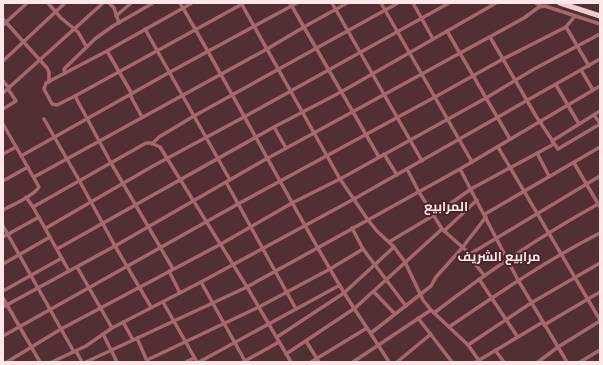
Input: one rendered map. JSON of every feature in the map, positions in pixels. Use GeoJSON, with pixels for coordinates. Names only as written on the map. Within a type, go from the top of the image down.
{"type":"FeatureCollection","features":[{"type":"Feature","properties":{"kind":"highway"},"geometry":{"type":"LineString","coordinates":[[560,3],[600,16]]}},
{"type":"Feature","properties":{"kind":"street"},"geometry":{"type":"LineString","coordinates":[[5,23],[28,3]]}},
{"type":"Feature","properties":{"kind":"street"},"geometry":{"type":"LineString","coordinates":[[48,3],[61,18],[74,28],[81,36],[86,46]]}},
{"type":"Feature","properties":{"kind":"street"},"geometry":{"type":"LineString","coordinates":[[3,61],[65,3]]}},
{"type":"Feature","properties":{"kind":"street"},"geometry":{"type":"LineString","coordinates":[[3,93],[103,3]]}},
{"type":"Feature","properties":{"kind":"street"},"geometry":{"type":"LineString","coordinates":[[109,3],[114,8],[119,23]]}},
{"type":"Feature","properties":{"kind":"street"},"geometry":{"type":"LineString","coordinates":[[116,16],[131,3]]}},
{"type":"Feature","properties":{"kind":"street"},"geometry":{"type":"LineString","coordinates":[[65,73],[64,68],[96,38],[153,3]]}},
{"type":"Feature","properties":{"kind":"street"},"geometry":{"type":"LineString","coordinates":[[180,3],[330,269],[389,362]]}},
{"type":"Feature","properties":{"kind":"street"},"geometry":{"type":"LineString","coordinates":[[192,3],[45,84],[44,89],[54,105],[75,96],[242,3],[266,49],[340,179],[368,220],[394,247],[405,262],[423,300],[432,311],[468,345],[479,361],[517,336],[588,300],[600,292]]}},
{"type":"Feature","properties":{"kind":"street"},"geometry":{"type":"LineString","coordinates":[[21,156],[170,72],[254,27],[291,4],[297,3]]}},
{"type":"Feature","properties":{"kind":"street"},"geometry":{"type":"LineString","coordinates":[[332,3],[371,74],[422,161]]}},
{"type":"Feature","properties":{"kind":"street"},"geometry":{"type":"LineString","coordinates":[[34,177],[67,158],[100,142],[347,3]]}},
{"type":"Feature","properties":{"kind":"street"},"geometry":{"type":"LineString","coordinates":[[381,3],[472,162]]}},
{"type":"Feature","properties":{"kind":"street"},"geometry":{"type":"LineString","coordinates":[[152,144],[159,137],[194,116],[398,3]]}},
{"type":"Feature","properties":{"kind":"street"},"geometry":{"type":"LineString","coordinates":[[413,3],[433,39]]}},
{"type":"Feature","properties":{"kind":"street"},"geometry":{"type":"LineString","coordinates":[[46,228],[123,183],[449,3]]}},
{"type":"Feature","properties":{"kind":"street"},"geometry":{"type":"LineString","coordinates":[[57,249],[274,127],[341,92],[496,3]]}},
{"type":"Feature","properties":{"kind":"street"},"geometry":{"type":"LineString","coordinates":[[535,3],[600,24]]}},
{"type":"Feature","properties":{"kind":"street"},"geometry":{"type":"LineString","coordinates":[[291,4],[365,136],[379,157]]}},
{"type":"Feature","properties":{"kind":"street"},"geometry":{"type":"LineString","coordinates":[[5,306],[37,287],[115,246],[286,148],[423,75],[524,18],[542,6]]}},
{"type":"Feature","properties":{"kind":"street"},"geometry":{"type":"LineString","coordinates":[[3,336],[238,204],[365,136],[503,59],[566,27],[575,16]]}},
{"type":"Feature","properties":{"kind":"street"},"geometry":{"type":"LineString","coordinates":[[3,18],[5,23],[24,41],[49,70],[49,82]]}},
{"type":"Feature","properties":{"kind":"street"},"geometry":{"type":"LineString","coordinates":[[566,27],[589,66]]}},
{"type":"Feature","properties":{"kind":"street"},"geometry":{"type":"LineString","coordinates":[[145,29],[230,180]]}},
{"type":"Feature","properties":{"kind":"street"},"geometry":{"type":"LineString","coordinates":[[447,31],[459,54],[510,139]]}},
{"type":"Feature","properties":{"kind":"street"},"geometry":{"type":"LineString","coordinates":[[6,362],[61,330],[221,244],[292,203],[340,179],[516,81],[534,69],[600,34]]}},
{"type":"Feature","properties":{"kind":"street"},"geometry":{"type":"LineString","coordinates":[[490,37],[540,122],[559,150],[600,124],[594,115]]}},
{"type":"Feature","properties":{"kind":"street"},"geometry":{"type":"LineString","coordinates":[[107,51],[142,117]]}},
{"type":"Feature","properties":{"kind":"street"},"geometry":{"type":"LineString","coordinates":[[52,362],[75,351],[123,322],[233,265],[354,199],[600,59]]}},
{"type":"Feature","properties":{"kind":"street"},"geometry":{"type":"LineString","coordinates":[[581,70],[593,90]]}},
{"type":"Feature","properties":{"kind":"street"},"geometry":{"type":"LineString","coordinates":[[3,82],[16,101],[3,108]]}},
{"type":"Feature","properties":{"kind":"street"},"geometry":{"type":"LineString","coordinates":[[556,85],[579,124]]}},
{"type":"Feature","properties":{"kind":"street"},"geometry":{"type":"LineString","coordinates":[[86,362],[247,287],[472,162],[600,86]]}},
{"type":"Feature","properties":{"kind":"street"},"geometry":{"type":"LineString","coordinates":[[75,96],[111,163],[173,269]]}},
{"type":"Feature","properties":{"kind":"street"},"geometry":{"type":"LineString","coordinates":[[389,242],[434,215],[472,189],[537,153],[579,124],[600,112]]}},
{"type":"Feature","properties":{"kind":"street"},"geometry":{"type":"LineString","coordinates":[[44,119],[151,307]]}},
{"type":"Feature","properties":{"kind":"street"},"geometry":{"type":"LineString","coordinates":[[3,125],[34,177],[38,189],[3,210]]}},
{"type":"Feature","properties":{"kind":"street"},"geometry":{"type":"LineString","coordinates":[[274,127],[286,148]]}},
{"type":"Feature","properties":{"kind":"street"},"geometry":{"type":"LineString","coordinates":[[33,207],[146,143],[160,147],[221,244],[291,362]]}},
{"type":"Feature","properties":{"kind":"street"},"geometry":{"type":"LineString","coordinates":[[3,154],[16,147]]}},
{"type":"Feature","properties":{"kind":"street"},"geometry":{"type":"LineString","coordinates":[[498,147],[525,190],[548,233],[600,320],[558,347],[538,362]]}},
{"type":"Feature","properties":{"kind":"street"},"geometry":{"type":"LineString","coordinates":[[371,333],[430,286],[436,277],[462,248],[485,216],[525,190],[600,147]]}},
{"type":"Feature","properties":{"kind":"street"},"geometry":{"type":"LineString","coordinates":[[537,153],[549,176]]}},
{"type":"Feature","properties":{"kind":"street"},"geometry":{"type":"LineString","coordinates":[[384,154],[397,175]]}},
{"type":"Feature","properties":{"kind":"street"},"geometry":{"type":"LineString","coordinates":[[353,362],[548,233],[599,205],[574,163]]}},
{"type":"Feature","properties":{"kind":"street"},"geometry":{"type":"LineString","coordinates":[[3,182],[28,167]]}},
{"type":"Feature","properties":{"kind":"street"},"geometry":{"type":"LineString","coordinates":[[460,168],[478,200],[518,280],[567,362]]}},
{"type":"Feature","properties":{"kind":"street"},"geometry":{"type":"LineString","coordinates":[[407,169],[419,192],[444,230],[470,254],[471,259],[484,276]]}},
{"type":"Feature","properties":{"kind":"street"},"geometry":{"type":"LineString","coordinates":[[470,254],[537,212],[600,176]]}},
{"type":"Feature","properties":{"kind":"street"},"geometry":{"type":"LineString","coordinates":[[226,182],[276,270],[296,309]]}},
{"type":"Feature","properties":{"kind":"street"},"geometry":{"type":"LineString","coordinates":[[26,197],[46,228],[69,271]]}},
{"type":"Feature","properties":{"kind":"street"},"geometry":{"type":"LineString","coordinates":[[286,354],[355,308],[405,262],[478,200]]}},
{"type":"Feature","properties":{"kind":"street"},"geometry":{"type":"LineString","coordinates":[[3,237],[39,217]]}},
{"type":"Feature","properties":{"kind":"street"},"geometry":{"type":"LineString","coordinates":[[3,226],[61,330],[82,362]]}},
{"type":"Feature","properties":{"kind":"street"},"geometry":{"type":"LineString","coordinates":[[352,228],[363,249],[406,306]]}},
{"type":"Feature","properties":{"kind":"street"},"geometry":{"type":"LineString","coordinates":[[449,327],[518,280],[573,247],[600,233]]}},
{"type":"Feature","properties":{"kind":"street"},"geometry":{"type":"LineString","coordinates":[[3,264],[50,237]]}},
{"type":"Feature","properties":{"kind":"street"},"geometry":{"type":"LineString","coordinates":[[276,337],[344,293],[394,247]]}},
{"type":"Feature","properties":{"kind":"street"},"geometry":{"type":"LineString","coordinates":[[123,322],[148,361],[288,292],[363,249]]}},
{"type":"Feature","properties":{"kind":"street"},"geometry":{"type":"LineString","coordinates":[[3,291],[62,258]]}},
{"type":"Feature","properties":{"kind":"street"},"geometry":{"type":"LineString","coordinates":[[468,345],[600,262]]}},
{"type":"Feature","properties":{"kind":"street"},"geometry":{"type":"LineString","coordinates":[[77,267],[112,328]]}},
{"type":"Feature","properties":{"kind":"street"},"geometry":{"type":"LineString","coordinates":[[169,271],[180,293]]}},
{"type":"Feature","properties":{"kind":"street"},"geometry":{"type":"LineString","coordinates":[[479,278],[517,336]]}},
{"type":"Feature","properties":{"kind":"street"},"geometry":{"type":"LineString","coordinates":[[201,282],[225,324],[244,362],[279,342]]}},
{"type":"Feature","properties":{"kind":"street"},"geometry":{"type":"LineString","coordinates":[[163,302],[194,358],[198,362],[340,285]]}},
{"type":"Feature","properties":{"kind":"street"},"geometry":{"type":"LineString","coordinates":[[374,292],[395,314]]}},
{"type":"Feature","properties":{"kind":"street"},"geometry":{"type":"LineString","coordinates":[[3,298],[5,306],[19,326],[40,362]]}},
{"type":"Feature","properties":{"kind":"street"},"geometry":{"type":"LineString","coordinates":[[418,318],[452,362]]}},
{"type":"Feature","properties":{"kind":"street"},"geometry":{"type":"LineString","coordinates":[[311,362],[318,360],[368,328]]}},
{"type":"Feature","properties":{"kind":"street"},"geometry":{"type":"LineString","coordinates":[[103,334],[116,362]]}},
{"type":"Feature","properties":{"kind":"street"},"geometry":{"type":"LineString","coordinates":[[397,362],[431,334]]}},
{"type":"Feature","properties":{"kind":"street"},"geometry":{"type":"LineString","coordinates":[[306,341],[318,360]]}},
{"type":"Feature","properties":{"kind":"street"},"geometry":{"type":"LineString","coordinates":[[495,350],[504,362]]}},
{"type":"Feature","properties":{"kind":"street"},"geometry":{"type":"LineString","coordinates":[[580,362],[600,350]]}},
{"type":"Feature","properties":{"kind":"street"},"geometry":{"type":"LineString","coordinates":[[186,362],[194,358]]}},
{"type":"Feature","properties":{"kind":"street"},"geometry":{"type":"LineString","coordinates":[[360,358],[362,362]]}},
{"type":"Feature","properties":{"kind":"district","name":"المرابيع"},"geometry":{"type":"Point","coordinates":[446,206]}},
{"type":"Feature","properties":{"kind":"district","name":"مرابيع الشريف"},"geometry":{"type":"Point","coordinates":[499,256]}}]}
